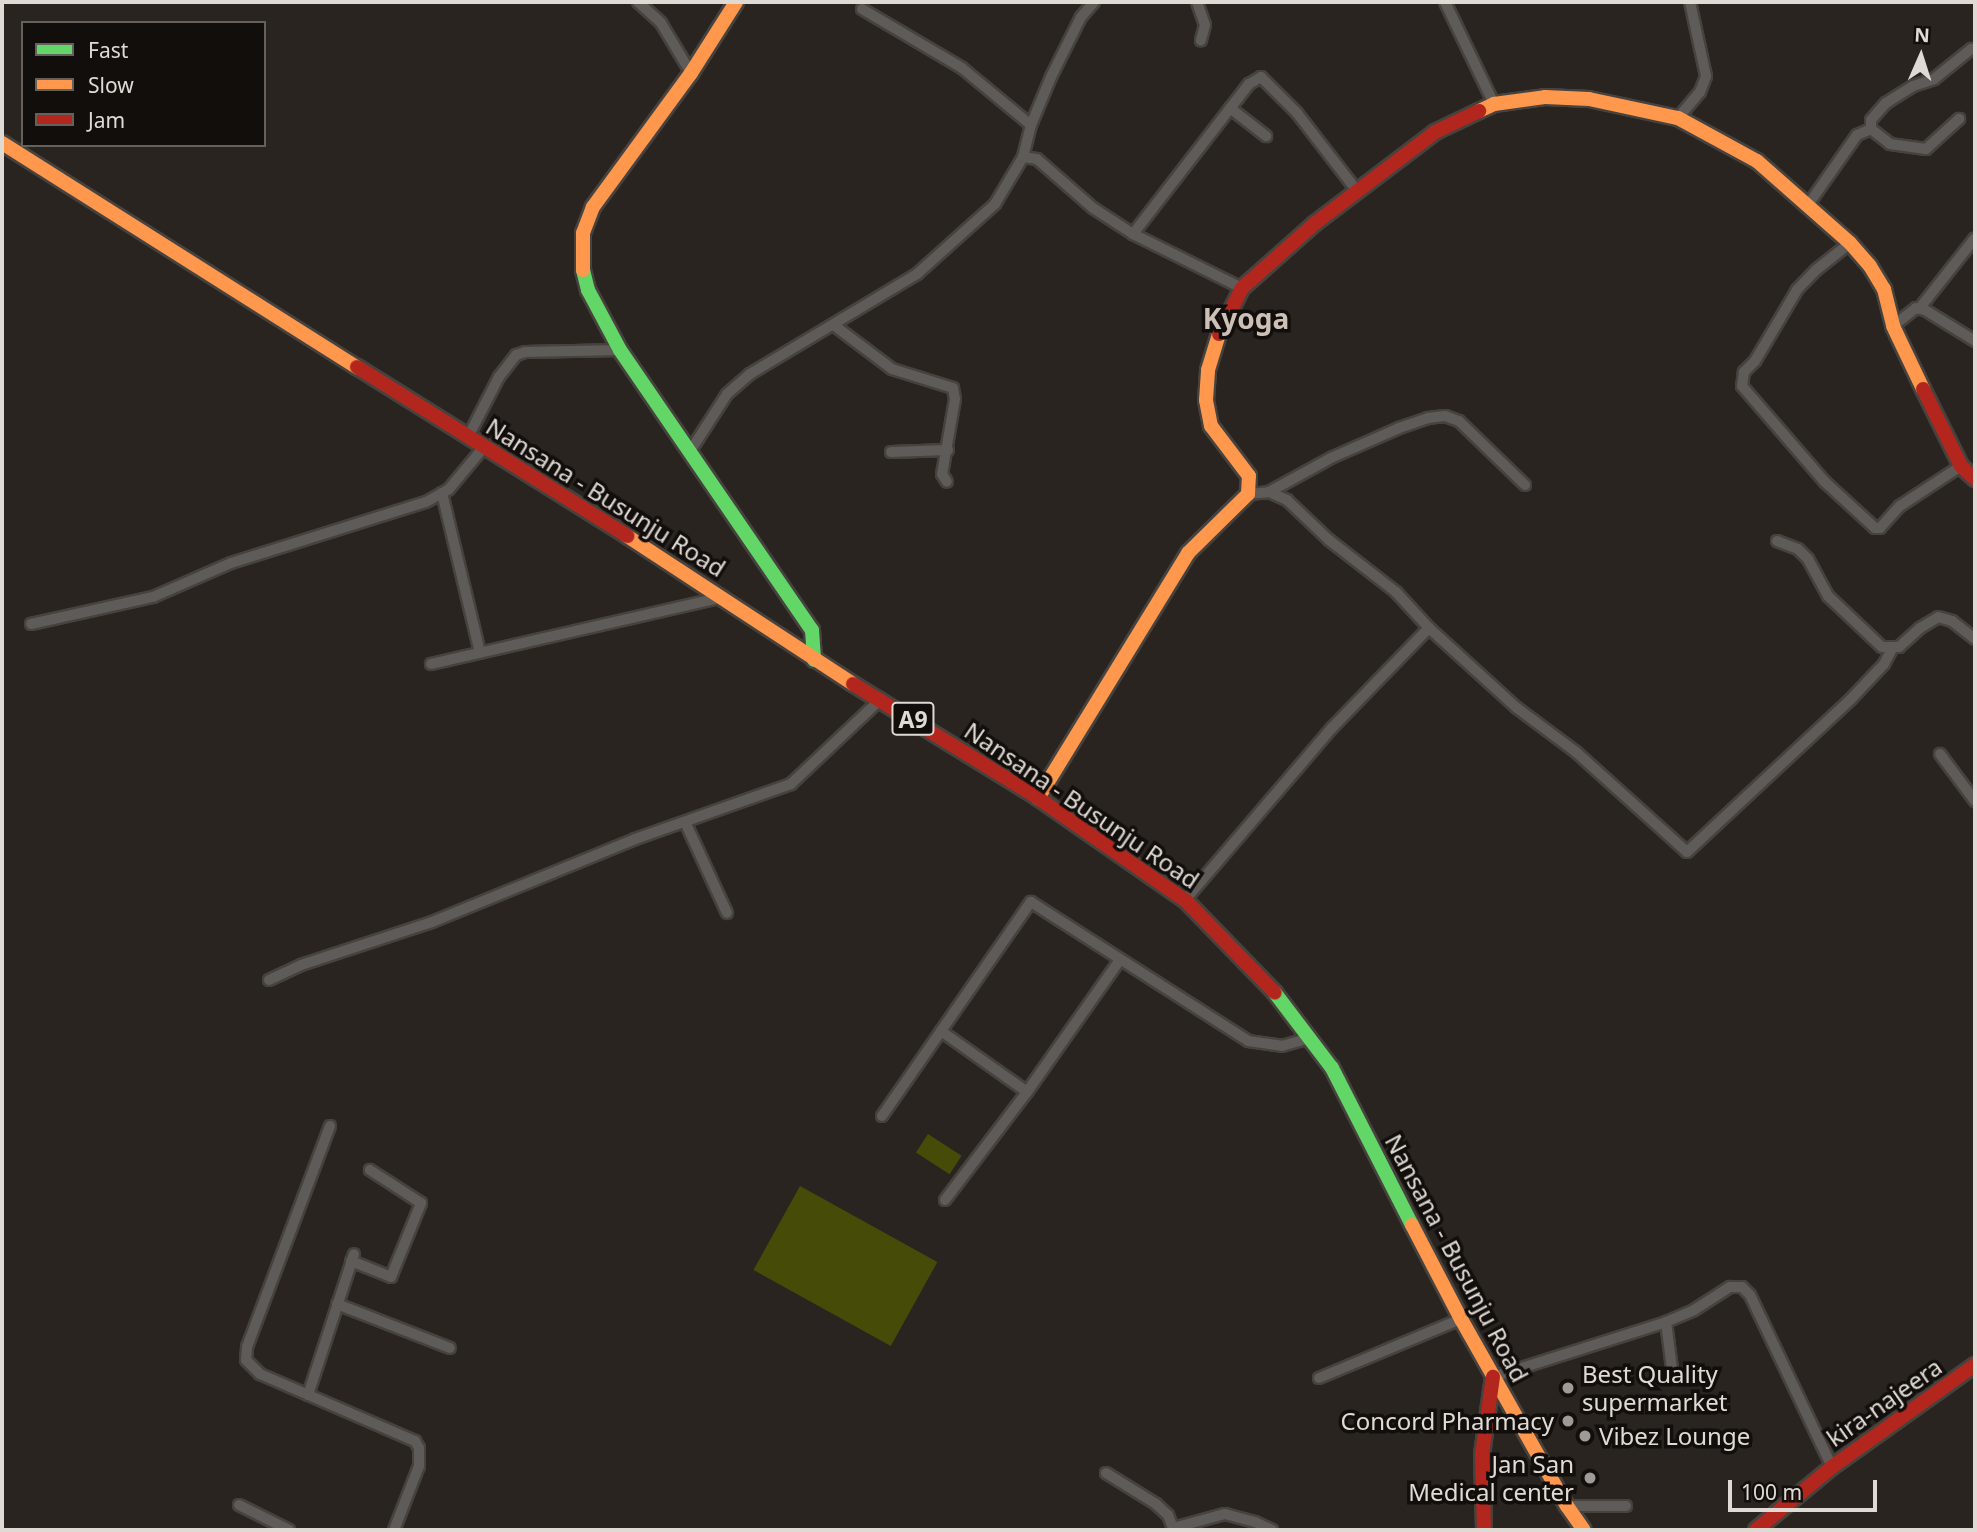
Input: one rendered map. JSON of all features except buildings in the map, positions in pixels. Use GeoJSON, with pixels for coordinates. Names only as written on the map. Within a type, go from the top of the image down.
{"type":"FeatureCollection","features":[{"type":"Feature","properties":{"kind":"street"},"geometry":{"type":"LineString","coordinates":[[638,2],[661,23],[691,73]]}},
{"type":"Feature","properties":{"kind":"street"},"geometry":{"type":"LineString","coordinates":[[736,2],[691,73],[593,207],[583,233],[581,263],[588,290],[620,350],[812,630],[814,660]]}},
{"type":"Feature","properties":{"kind":"street"},"geometry":{"type":"LineString","coordinates":[[690,453],[727,394],[750,374],[835,326],[917,274],[947,250],[995,204],[1023,157],[1031,125],[1081,17],[1094,2]]}},
{"type":"Feature","properties":{"kind":"street"},"geometry":{"type":"LineString","coordinates":[[1196,2],[1205,25],[1201,40]]}},
{"type":"Feature","properties":{"kind":"street"},"geometry":{"type":"LineString","coordinates":[[1445,2],[1494,104]]}},
{"type":"Feature","properties":{"kind":"street"},"geometry":{"type":"LineString","coordinates":[[1678,117],[1700,92],[1706,76],[1690,2]]}},
{"type":"Feature","properties":{"kind":"street"},"geometry":{"type":"LineString","coordinates":[[862,9],[962,68],[1031,125]]}},
{"type":"Feature","properties":{"kind":"street"},"geometry":{"type":"LineString","coordinates":[[1871,129],[1871,120],[1886,103],[1913,86],[1934,79],[1971,49]]}},
{"type":"Feature","properties":{"kind":"street"},"geometry":{"type":"LineString","coordinates":[[1133,234],[1255,79],[1261,78],[1269,82],[1297,113],[1357,191]]}},
{"type":"Feature","properties":{"kind":"street"},"geometry":{"type":"LineString","coordinates":[[1248,494],[1250,476],[1211,426],[1206,400],[1208,370],[1216,340],[1242,288],[1268,262],[1435,132],[1494,104],[1545,97],[1589,99],[1678,117],[1756,161],[1808,205],[1850,243],[1884,289],[1893,326],[1961,466],[1975,479]]}},
{"type":"Feature","properties":{"kind":"street"},"geometry":{"type":"LineString","coordinates":[[1230,108],[1266,136]]}},
{"type":"Feature","properties":{"kind":"street"},"geometry":{"type":"LineString","coordinates":[[1871,129],[1890,144],[1918,150],[1926,149],[1959,119]]}},
{"type":"Feature","properties":{"kind":"street"},"geometry":{"type":"LineString","coordinates":[[1808,205],[1857,135],[1871,129]]}},
{"type":"Feature","properties":{"kind":"street","name":"Nansana - Busunju Road"},"geometry":{"type":"LineString","coordinates":[[2,143],[723,597],[814,660],[1038,798],[1185,900],[1265,980],[1332,1068],[1461,1319],[1567,1506],[1584,1530]]}},
{"type":"Feature","properties":{"kind":"street"},"geometry":{"type":"LineString","coordinates":[[1023,157],[1037,159],[1093,208],[1133,234],[1242,288]]}},
{"type":"Feature","properties":{"kind":"street"},"geometry":{"type":"LineString","coordinates":[[1893,326],[1919,309],[1975,238]]}},
{"type":"Feature","properties":{"kind":"street"},"geometry":{"type":"LineString","coordinates":[[1850,243],[1816,270],[1797,290],[1755,361],[1744,372],[1742,386],[1825,482],[1875,528],[1880,528],[1900,506],[1961,466]]}},
{"type":"Feature","properties":{"kind":"street"},"geometry":{"type":"LineString","coordinates":[[1919,309],[1935,315],[1975,341]]}},
{"type":"Feature","properties":{"kind":"street"},"geometry":{"type":"LineString","coordinates":[[835,326],[892,369],[953,388],[956,399],[942,474],[947,482]]}},
{"type":"Feature","properties":{"kind":"street"},"geometry":{"type":"LineString","coordinates":[[468,437],[499,377],[516,355],[525,352],[620,350]]}},
{"type":"Feature","properties":{"kind":"street"},"geometry":{"type":"LineString","coordinates":[[1038,798],[1188,553],[1248,494],[1269,492],[1333,457],[1399,428],[1428,418],[1445,416],[1459,421],[1525,485]]}},
{"type":"Feature","properties":{"kind":"street"},"geometry":{"type":"LineString","coordinates":[[31,624],[153,597],[231,563],[426,502],[442,493],[484,447]]}},
{"type":"Feature","properties":{"kind":"street"},"geometry":{"type":"LineString","coordinates":[[891,452],[948,450]]}},
{"type":"Feature","properties":{"kind":"street"},"geometry":{"type":"LineString","coordinates":[[1269,492],[1287,500],[1329,540],[1396,592],[1429,628],[1517,708],[1576,752],[1687,852],[1850,699],[1884,664],[1892,649]]}},
{"type":"Feature","properties":{"kind":"street"},"geometry":{"type":"LineString","coordinates":[[442,493],[480,653]]}},
{"type":"Feature","properties":{"kind":"street"},"geometry":{"type":"LineString","coordinates":[[1777,541],[1798,549],[1808,559],[1828,596],[1882,647],[1892,649],[1905,643],[1920,628],[1938,617],[1952,621],[1975,639]]}},
{"type":"Feature","properties":{"kind":"street"},"geometry":{"type":"LineString","coordinates":[[431,664],[723,597]]}},
{"type":"Feature","properties":{"kind":"street"},"geometry":{"type":"LineString","coordinates":[[1185,900],[1332,728],[1429,628]]}},
{"type":"Feature","properties":{"kind":"street"},"geometry":{"type":"LineString","coordinates":[[269,980],[302,965],[432,922],[635,839],[791,784],[881,699]]}},
{"type":"Feature","properties":{"kind":"street"},"geometry":{"type":"LineString","coordinates":[[1940,754],[1975,800]]}},
{"type":"Feature","properties":{"kind":"street"},"geometry":{"type":"LineString","coordinates":[[685,822],[727,913]]}},
{"type":"Feature","properties":{"kind":"street"},"geometry":{"type":"LineString","coordinates":[[882,1116],[1031,902],[1119,961],[1248,1041],[1282,1046],[1310,1038]]}},
{"type":"Feature","properties":{"kind":"street"},"geometry":{"type":"LineString","coordinates":[[946,1200],[1027,1093],[1119,961]]}},
{"type":"Feature","properties":{"kind":"street"},"geometry":{"type":"LineString","coordinates":[[941,1031],[1027,1093]]}},
{"type":"Feature","properties":{"kind":"street"},"geometry":{"type":"LineString","coordinates":[[330,1126],[247,1347],[246,1360],[252,1368],[308,1395],[415,1441],[419,1448],[419,1465],[394,1530]]}},
{"type":"Feature","properties":{"kind":"street"},"geometry":{"type":"LineString","coordinates":[[308,1395],[353,1258],[391,1278],[421,1203],[370,1170]]}},
{"type":"Feature","properties":{"kind":"street"},"geometry":{"type":"LineString","coordinates":[[1484,1530],[1482,1454],[1493,1377],[1666,1322],[1694,1310],[1730,1287],[1742,1287],[1750,1295],[1832,1467]]}},
{"type":"Feature","properties":{"kind":"street"},"geometry":{"type":"LineString","coordinates":[[337,1304],[450,1348]]}},
{"type":"Feature","properties":{"kind":"street"},"geometry":{"type":"LineString","coordinates":[[1320,1378],[1461,1319]]}},
{"type":"Feature","properties":{"kind":"street"},"geometry":{"type":"LineString","coordinates":[[1666,1322],[1672,1370]]}},
{"type":"Feature","properties":{"kind":"street","name":"kira-najeera"},"geometry":{"type":"LineString","coordinates":[[1756,1530],[1832,1467],[1975,1365]]}},
{"type":"Feature","properties":{"kind":"street"},"geometry":{"type":"LineString","coordinates":[[1107,1473],[1156,1504],[1168,1515],[1173,1528],[1225,1514],[1272,1530]]}},
{"type":"Feature","properties":{"kind":"street"},"geometry":{"type":"LineString","coordinates":[[239,1505],[289,1530]]}},
{"type":"Feature","properties":{"kind":"street"},"geometry":{"type":"LineString","coordinates":[[1567,1506],[1626,1506]]}},
{"type":"Feature","properties":{"kind":"green space"},"geometry":{"type":"Polygon","coordinates":[[[928,1134],[962,1156],[950,1174],[916,1152],[928,1134]]]}},
{"type":"Feature","properties":{"kind":"green space"},"geometry":{"type":"Polygon","coordinates":[[[800,1186],[937,1262],[891,1346],[753,1270],[800,1186]]]}},
{"type":"Feature","properties":{"kind":"traffic: fast"},"geometry":{"type":"LineString","coordinates":[[583,270],[588,290],[620,350],[812,630],[814,660]]}},
{"type":"Feature","properties":{"kind":"traffic: fast"},"geometry":{"type":"LineString","coordinates":[[1275,993],[1332,1068],[1412,1225]]}},
{"type":"Feature","properties":{"kind":"traffic: slow"},"geometry":{"type":"LineString","coordinates":[[583,270],[583,233],[593,207],[691,73],[736,2]]}},
{"type":"Feature","properties":{"kind":"traffic: slow"},"geometry":{"type":"LineString","coordinates":[[1479,111],[1494,104],[1545,97],[1589,99],[1678,118],[1757,161],[1850,243],[1870,266],[1884,289],[1893,326],[1923,389]]}},
{"type":"Feature","properties":{"kind":"traffic: slow"},"geometry":{"type":"LineString","coordinates":[[2,143],[357,367]]}},
{"type":"Feature","properties":{"kind":"traffic: slow"},"geometry":{"type":"LineString","coordinates":[[1038,798],[1188,553],[1248,494],[1249,476],[1211,426],[1206,400],[1208,370],[1219,334]]}},
{"type":"Feature","properties":{"kind":"traffic: slow"},"geometry":{"type":"LineString","coordinates":[[627,536],[853,684]]}},
{"type":"Feature","properties":{"kind":"traffic: slow"},"geometry":{"type":"LineString","coordinates":[[1412,1225],[1461,1319],[1567,1506],[1584,1530]]}},
{"type":"Feature","properties":{"kind":"traffic: jam"},"geometry":{"type":"LineString","coordinates":[[1219,334],[1242,288],[1314,224],[1435,132],[1479,111]]}},
{"type":"Feature","properties":{"kind":"traffic: jam"},"geometry":{"type":"LineString","coordinates":[[357,367],[627,536]]}},
{"type":"Feature","properties":{"kind":"traffic: jam"},"geometry":{"type":"LineString","coordinates":[[1923,389],[1961,466],[1975,479]]}},
{"type":"Feature","properties":{"kind":"traffic: jam"},"geometry":{"type":"LineString","coordinates":[[853,684],[1038,798],[1185,900],[1275,993]]}},
{"type":"Feature","properties":{"kind":"traffic: jam"},"geometry":{"type":"LineString","coordinates":[[1756,1530],[1832,1467],[1975,1365]]}},
{"type":"Feature","properties":{"kind":"traffic: jam"},"geometry":{"type":"LineString","coordinates":[[1484,1530],[1482,1454],[1493,1377]]}},
{"type":"Feature","properties":{"kind":"place","name":"Best Quality supermarket"},"geometry":{"type":"Point","coordinates":[1568,1388]}},
{"type":"Feature","properties":{"kind":"place","name":"Concord Pharmacy"},"geometry":{"type":"Point","coordinates":[1568,1421]}},
{"type":"Feature","properties":{"kind":"place","name":"Vibez Lounge"},"geometry":{"type":"Point","coordinates":[1585,1436]}},
{"type":"Feature","properties":{"kind":"place","name":"Jan San Medical center"},"geometry":{"type":"Point","coordinates":[1590,1478]}},
{"type":"Feature","properties":{"kind":"district","name":"Kyoga"},"geometry":{"type":"Point","coordinates":[1246,318]}}]}
